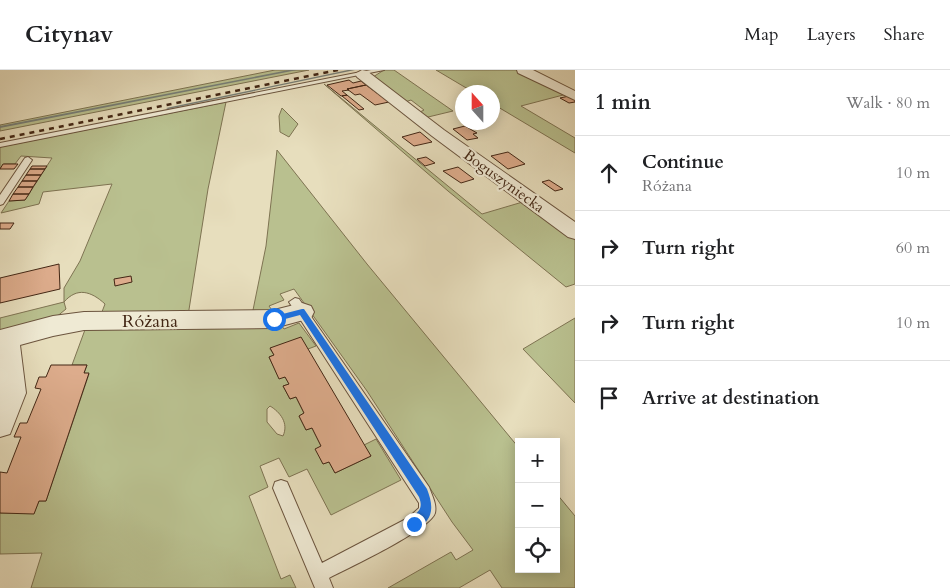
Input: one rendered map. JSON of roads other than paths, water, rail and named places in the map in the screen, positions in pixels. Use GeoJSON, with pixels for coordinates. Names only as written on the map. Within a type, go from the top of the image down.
{"type":"FeatureCollection","features":[{"type":"Feature","properties":{"kind":"street"},"geometry":{"type":"LineString","coordinates":[[523,70],[575,96]]}},
{"type":"Feature","properties":{"kind":"street","name":"Boguszyniecka"},"geometry":{"type":"LineString","coordinates":[[371,72],[438,133],[575,232]]}},
{"type":"Feature","properties":{"kind":"street","name":"Różana"},"geometry":{"type":"LineString","coordinates":[[3,339],[53,326],[84,321],[274,319],[298,307]]}},
{"type":"Feature","properties":{"kind":"street"},"geometry":{"type":"LineString","coordinates":[[0,424],[12,393],[3,339]]}},
{"type":"Feature","properties":{"kind":"lane"},"geometry":{"type":"LineString","coordinates":[[0,145],[371,72]]}},
{"type":"Feature","properties":{"kind":"lane"},"geometry":{"type":"LineString","coordinates":[[0,202],[28,160]]}},
{"type":"Feature","properties":{"kind":"lane"},"geometry":{"type":"LineString","coordinates":[[281,488],[321,581],[414,524],[426,512],[427,504],[423,493],[298,307]]}},
{"type":"Feature","properties":{"kind":"waterway"},"geometry":{"type":"LineString","coordinates":[[0,127],[295,70]]}},
{"type":"Feature","properties":{"kind":"waterway"},"geometry":{"type":"LineString","coordinates":[[168,108],[353,70]]}},
{"type":"Feature","properties":{"kind":"railway"},"geometry":{"type":"LineString","coordinates":[[0,139],[338,70]]}}]}
